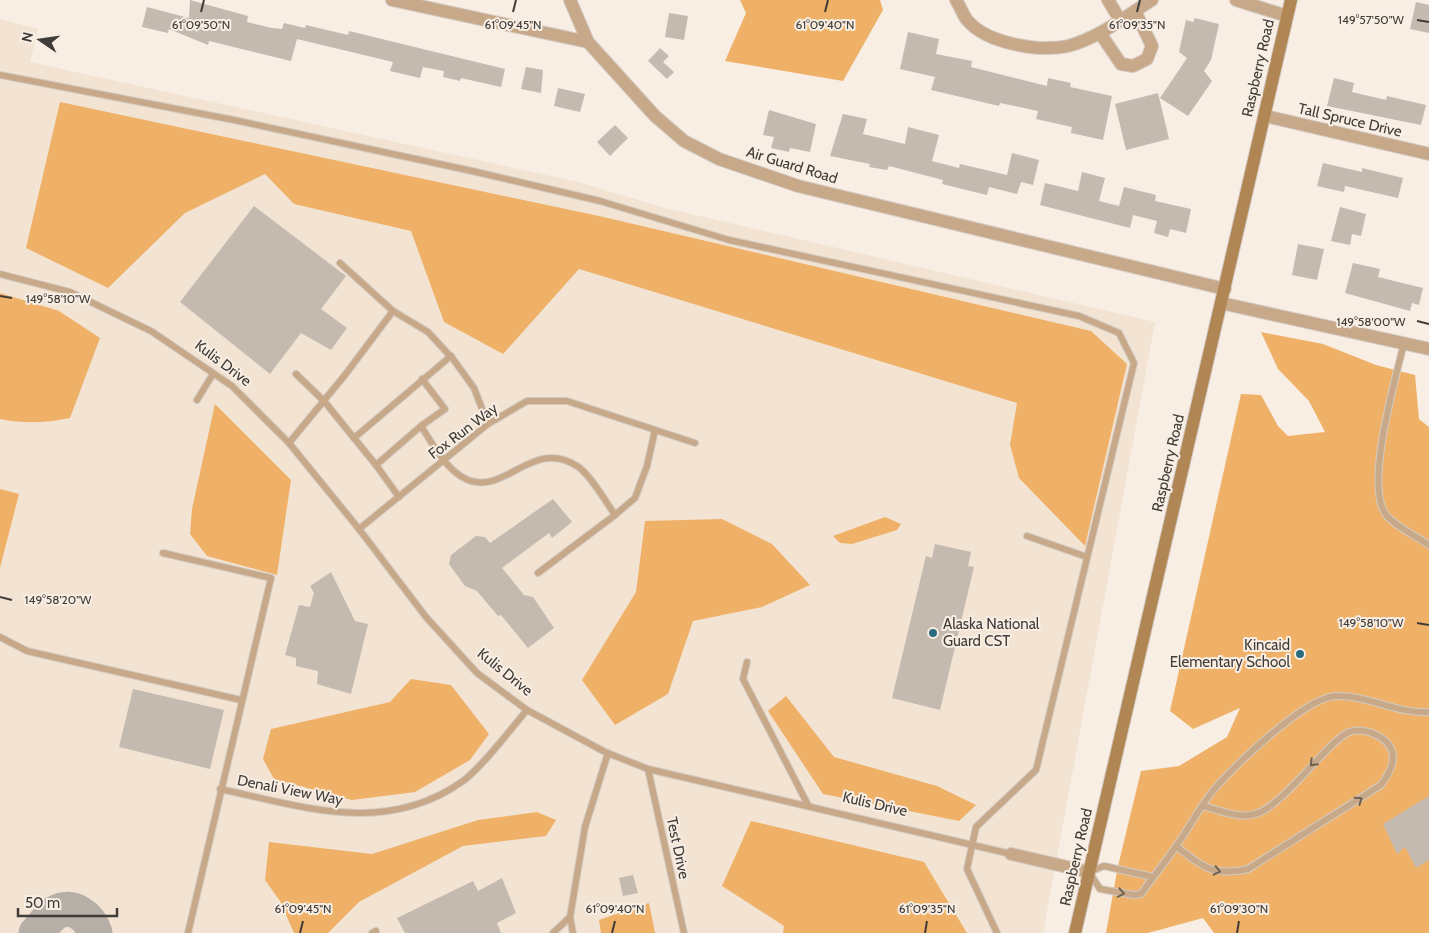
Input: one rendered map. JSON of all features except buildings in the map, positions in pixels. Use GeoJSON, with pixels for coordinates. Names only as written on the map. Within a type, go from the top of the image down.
{"type":"FeatureCollection","features":[{"type":"Feature","properties":{"kind":"main road","name":"Raspberry Road"},"geometry":{"type":"LineString","coordinates":[[1075,933],[1291,0]]}},
{"type":"Feature","properties":{"kind":"street"},"geometry":{"type":"LineString","coordinates":[[392,0],[588,42]]}},
{"type":"Feature","properties":{"kind":"street","name":"Air Guard Road"},"geometry":{"type":"LineString","coordinates":[[570,0],[588,42],[655,116],[684,141],[719,159],[798,186],[1224,289]]}},
{"type":"Feature","properties":{"kind":"street"},"geometry":{"type":"LineString","coordinates":[[956,0],[968,21],[994,38],[1010,43],[1041,48],[1069,46],[1100,33],[1152,0]]}},
{"type":"Feature","properties":{"kind":"street"},"geometry":{"type":"LineString","coordinates":[[1108,0],[1120,20]]}},
{"type":"Feature","properties":{"kind":"street"},"geometry":{"type":"LineString","coordinates":[[1236,0],[1287,16]]}},
{"type":"Feature","properties":{"kind":"street"},"geometry":{"type":"LineString","coordinates":[[1100,33],[1121,64],[1133,66],[1147,59],[1152,46],[1135,11]]}},
{"type":"Feature","properties":{"kind":"street","name":"Tall Spruce Drive"},"geometry":{"type":"LineString","coordinates":[[1265,116],[1429,154]]}},
{"type":"Feature","properties":{"kind":"street"},"geometry":{"type":"LineString","coordinates":[[1222,303],[1429,349]]}},
{"type":"Feature","properties":{"kind":"street","name":"Kulis Drive"},"geometry":{"type":"LineString","coordinates":[[1011,854],[1089,872]]}},
{"type":"Feature","properties":{"kind":"lane"},"geometry":{"type":"LineString","coordinates":[[0,75],[234,120],[472,171],[600,201],[729,240],[1080,316],[1119,333],[1134,363],[1036,770],[976,827],[966,869],[997,933]]}},
{"type":"Feature","properties":{"kind":"lane"},"geometry":{"type":"LineString","coordinates":[[340,263],[393,311],[428,332],[451,356],[474,388],[488,424]]}},
{"type":"Feature","properties":{"kind":"lane","name":"Kulis Drive"},"geometry":{"type":"LineString","coordinates":[[0,274],[70,292],[151,331],[232,386],[289,443],[360,529],[426,617],[464,659],[477,673],[527,710],[608,753],[648,769],[1011,854]]}},
{"type":"Feature","properties":{"kind":"lane"},"geometry":{"type":"LineString","coordinates":[[289,443],[393,311]]}},
{"type":"Feature","properties":{"kind":"lane"},"geometry":{"type":"LineString","coordinates":[[1404,343],[1381,438],[1380,496],[1386,516],[1429,545]]}},
{"type":"Feature","properties":{"kind":"lane"},"geometry":{"type":"LineString","coordinates":[[354,438],[451,356]]}},
{"type":"Feature","properties":{"kind":"lane"},"geometry":{"type":"LineString","coordinates":[[197,400],[213,374]]}},
{"type":"Feature","properties":{"kind":"lane"},"geometry":{"type":"LineString","coordinates":[[296,374],[324,401],[376,465],[399,497]]}},
{"type":"Feature","properties":{"kind":"lane"},"geometry":{"type":"LineString","coordinates":[[376,465],[421,426],[445,409],[422,379]]}},
{"type":"Feature","properties":{"kind":"lane","name":"Fox Run Way"},"geometry":{"type":"LineString","coordinates":[[360,529],[488,424],[526,401],[567,401],[695,444]]}},
{"type":"Feature","properties":{"kind":"lane"},"geometry":{"type":"LineString","coordinates":[[421,426],[444,460],[462,477],[481,482],[502,478],[542,457],[562,458],[579,467],[615,515]]}},
{"type":"Feature","properties":{"kind":"lane"},"geometry":{"type":"LineString","coordinates":[[538,573],[635,498],[647,466],[655,430]]}},
{"type":"Feature","properties":{"kind":"lane"},"geometry":{"type":"LineString","coordinates":[[1027,536],[1087,557]]}},
{"type":"Feature","properties":{"kind":"lane"},"geometry":{"type":"LineString","coordinates":[[163,554],[271,578],[220,789],[188,933]]}},
{"type":"Feature","properties":{"kind":"lane"},"geometry":{"type":"LineString","coordinates":[[0,637],[27,652],[241,700]]}},
{"type":"Feature","properties":{"kind":"lane"},"geometry":{"type":"LineString","coordinates":[[747,662],[742,679],[808,805]]}},
{"type":"Feature","properties":{"kind":"lane"},"geometry":{"type":"LineString","coordinates":[[1153,877],[1104,866],[1089,872],[1100,889],[1134,896],[1141,894],[1228,774],[1259,745],[1296,715],[1322,698],[1351,697],[1414,713],[1429,712]]}},
{"type":"Feature","properties":{"kind":"lane","name":"Denali View Way"},"geometry":{"type":"LineString","coordinates":[[220,789],[315,810],[356,814],[412,807],[430,801],[464,780],[527,710]]}},
{"type":"Feature","properties":{"kind":"lane"},"geometry":{"type":"LineString","coordinates":[[1176,846],[1202,866],[1216,872],[1230,873],[1248,869],[1381,786],[1390,770],[1393,757],[1388,745],[1378,736],[1363,729],[1347,732],[1270,806],[1256,814],[1243,816],[1203,806]]}},
{"type":"Feature","properties":{"kind":"lane"},"geometry":{"type":"LineString","coordinates":[[573,933],[570,917],[584,827],[608,753]]}},
{"type":"Feature","properties":{"kind":"lane","name":"Test Drive"},"geometry":{"type":"LineString","coordinates":[[648,769],[684,933]]}},
{"type":"Feature","properties":{"kind":"lane"},"geometry":{"type":"LineString","coordinates":[[553,933],[570,917]]}},
{"type":"Feature","properties":{"kind":"shaded area"},"geometry":{"type":"Polygon","coordinates":[[[740,0],[880,0],[883,10],[843,81],[725,61],[746,13],[740,0]]]}},
{"type":"Feature","properties":{"kind":"shaded area"},"geometry":{"type":"Polygon","coordinates":[[[0,19],[38,29],[30,62],[578,182],[665,208],[1155,322],[1043,933],[0,933],[0,19]]]}},
{"type":"Feature","properties":{"kind":"shaded area"},"geometry":{"type":"Polygon","coordinates":[[[60,102],[599,216],[1091,331],[1127,364],[1085,546],[1019,478],[1010,445],[1017,403],[579,269],[503,354],[444,322],[411,231],[294,204],[265,174],[185,213],[108,288],[26,248],[60,102]]]}},
{"type":"Feature","properties":{"kind":"shaded area"},"geometry":{"type":"Polygon","coordinates":[[[0,293],[59,311],[100,338],[70,418],[35,422],[0,419],[0,293]]]}},
{"type":"Feature","properties":{"kind":"shaded area","name":"Kincaid Elementary School"},"geometry":{"type":"Polygon","coordinates":[[[1261,332],[1323,344],[1376,365],[1415,375],[1419,419],[1429,427],[1429,933],[1214,933],[1203,918],[1148,933],[1106,933],[1118,866],[1141,771],[1179,766],[1227,737],[1240,708],[1193,729],[1170,711],[1241,394],[1261,395],[1278,426],[1288,436],[1325,432],[1309,401],[1278,369],[1261,332]]]}},
{"type":"Feature","properties":{"kind":"shaded area"},"geometry":{"type":"Polygon","coordinates":[[[215,404],[291,480],[277,575],[207,556],[190,534],[192,509],[215,404]]]}},
{"type":"Feature","properties":{"kind":"shaded area"},"geometry":{"type":"Polygon","coordinates":[[[0,489],[19,494],[0,568],[0,489]]]}},
{"type":"Feature","properties":{"kind":"shaded area"},"geometry":{"type":"Polygon","coordinates":[[[885,517],[901,524],[897,530],[852,544],[840,543],[833,536],[885,517]]]}},
{"type":"Feature","properties":{"kind":"shaded area"},"geometry":{"type":"Polygon","coordinates":[[[722,519],[772,544],[810,585],[762,607],[693,621],[668,694],[615,725],[582,680],[636,592],[645,521],[722,519]]]}},
{"type":"Feature","properties":{"kind":"shaded area"},"geometry":{"type":"Polygon","coordinates":[[[411,679],[451,685],[489,734],[470,760],[415,792],[352,800],[274,779],[263,759],[271,729],[390,702],[411,679]]]}},
{"type":"Feature","properties":{"kind":"shaded area"},"geometry":{"type":"Polygon","coordinates":[[[786,696],[834,757],[937,786],[976,805],[959,821],[823,794],[768,711],[786,696]]]}},
{"type":"Feature","properties":{"kind":"shaded area"},"geometry":{"type":"Polygon","coordinates":[[[537,812],[556,820],[546,836],[463,846],[359,902],[328,933],[294,933],[280,901],[265,880],[269,842],[372,854],[478,820],[537,812]]]}},
{"type":"Feature","properties":{"kind":"shaded area"},"geometry":{"type":"Polygon","coordinates":[[[751,821],[924,862],[967,933],[783,933],[784,926],[722,886],[751,821]]]}},
{"type":"Feature","properties":{"kind":"shaded area"},"geometry":{"type":"Polygon","coordinates":[[[649,903],[655,933],[601,933],[599,920],[649,903]]]}},
{"type":"Feature","properties":{"kind":"taxiway"},"geometry":{"type":"LineString","coordinates":[[36,933],[55,913],[68,909],[74,910],[85,917],[95,933]]}},
{"type":"Feature","properties":{"kind":"place","name":"Alaska National Guard CST"},"geometry":{"type":"Point","coordinates":[933,633]}},
{"type":"Feature","properties":{"kind":"place","name":"Kincaid Elementary School"},"geometry":{"type":"Point","coordinates":[1300,654]}}]}
